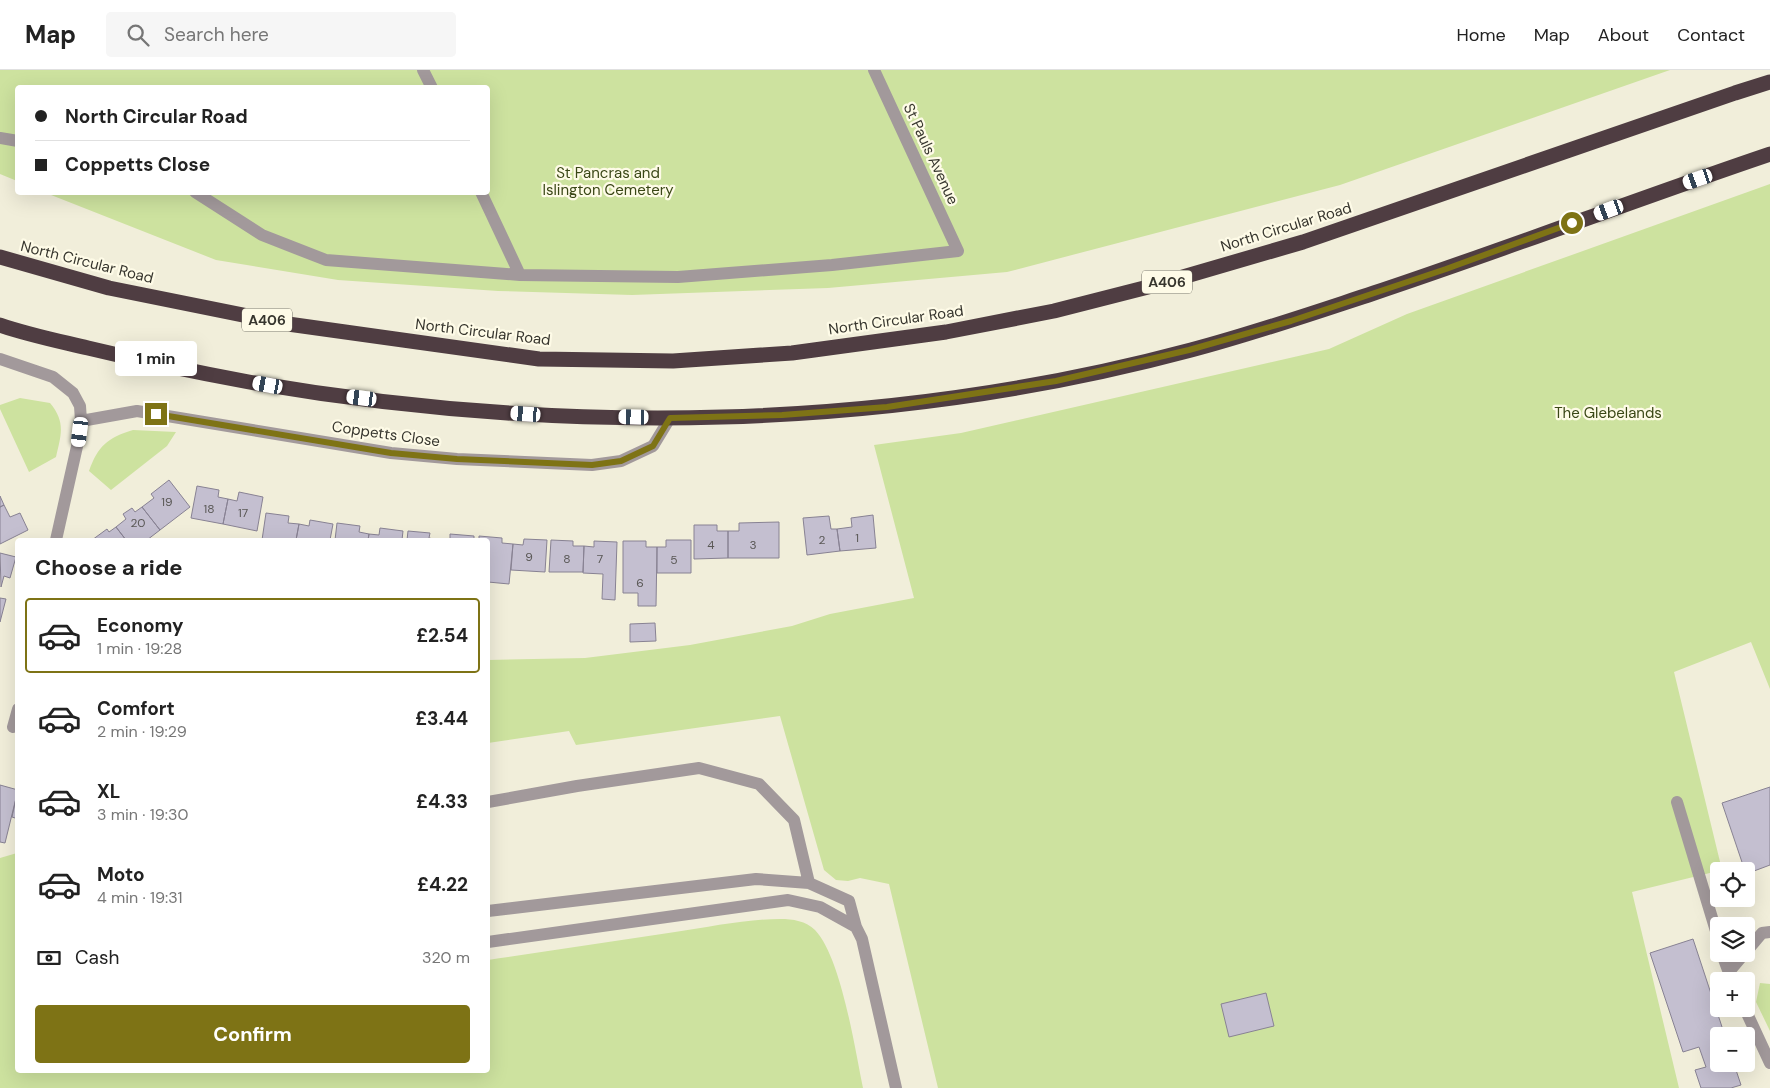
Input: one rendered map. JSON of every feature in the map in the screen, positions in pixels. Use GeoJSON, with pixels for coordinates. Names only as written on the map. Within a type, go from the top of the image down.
{"type":"FeatureCollection","features":[{"type":"Feature","properties":{"kind":"highway","name":"North Circular Road"},"geometry":{"type":"LineString","coordinates":[[0,257],[109,288],[288,324],[539,359],[673,361],[792,353],[946,332],[1054,311],[1152,286],[1302,242],[1735,92],[1770,82]]}},
{"type":"Feature","properties":{"kind":"highway"},"geometry":{"type":"LineString","coordinates":[[0,325],[174,369],[306,392],[436,408],[535,415],[670,418],[782,415],[887,407],[1056,381],[1189,350],[1291,321],[1446,269],[1770,154]]}},
{"type":"Feature","properties":{"kind":"street"},"geometry":{"type":"LineString","coordinates":[[423,70],[430,85]]}},
{"type":"Feature","properties":{"kind":"street","name":"St Pauls Avenue"},"geometry":{"type":"LineString","coordinates":[[520,275],[678,277],[832,265],[958,251],[874,70]]}},
{"type":"Feature","properties":{"kind":"street"},"geometry":{"type":"LineString","coordinates":[[0,138],[15,140]]}},
{"type":"Feature","properties":{"kind":"street"},"geometry":{"type":"LineString","coordinates":[[201,195],[262,235],[326,260],[520,275],[482,195]]}},
{"type":"Feature","properties":{"kind":"street"},"geometry":{"type":"LineString","coordinates":[[0,359],[53,377],[73,393],[80,406],[81,421],[78,442],[56,538]]}},
{"type":"Feature","properties":{"kind":"street","name":"Coppetts Close"},"geometry":{"type":"LineString","coordinates":[[81,421],[137,411],[391,453],[457,459],[592,465],[621,461],[653,446],[670,418]]}},
{"type":"Feature","properties":{"kind":"street"},"geometry":{"type":"LineString","coordinates":[[14,727],[15,722]]}},
{"type":"Feature","properties":{"kind":"street"},"geometry":{"type":"LineString","coordinates":[[490,802],[577,786],[699,768],[759,784],[794,820],[809,883]]}},
{"type":"Feature","properties":{"kind":"street"},"geometry":{"type":"LineString","coordinates":[[1677,802],[1712,917]]}},
{"type":"Feature","properties":{"kind":"street"},"geometry":{"type":"LineString","coordinates":[[490,911],[756,879],[809,883],[849,902],[862,940],[896,1088]]}},
{"type":"Feature","properties":{"kind":"street"},"geometry":{"type":"LineString","coordinates":[[490,942],[788,900],[820,907],[856,927]]}},
{"type":"Feature","properties":{"kind":"street"},"geometry":{"type":"LineString","coordinates":[[1755,941],[1762,933],[1770,932]]}},
{"type":"Feature","properties":{"kind":"street"},"geometry":{"type":"LineString","coordinates":[[1749,1017],[1770,1063]]}},
{"type":"Feature","properties":{"kind":"green space","name":"St Pancras and Islington Cemetery"},"geometry":{"type":"Polygon","coordinates":[[[0,70],[1670,70],[1340,185],[1007,272],[828,288],[632,295],[498,291],[338,280],[216,260],[51,195],[490,195],[490,85],[15,85],[15,180],[0,174],[0,70]]]}},
{"type":"Feature","properties":{"kind":"green space","name":"The Glebelands"},"geometry":{"type":"Polygon","coordinates":[[[1770,184],[1770,689],[1751,642],[1674,672],[1720,862],[1710,862],[1710,873],[1632,892],[1679,1088],[938,1088],[889,884],[860,878],[848,881],[836,880],[824,870],[780,716],[576,745],[569,731],[490,743],[490,660],[585,658],[690,645],[792,626],[830,614],[914,598],[874,445],[961,433],[1329,349],[1407,314],[1770,184]]]}},
{"type":"Feature","properties":{"kind":"green space"},"geometry":{"type":"Polygon","coordinates":[[[20,398],[50,403],[58,416],[61,429],[56,457],[29,472],[0,409],[0,405],[20,398]]]}},
{"type":"Feature","properties":{"kind":"green space"},"geometry":{"type":"Polygon","coordinates":[[[133,430],[176,432],[167,446],[111,490],[89,471],[96,455],[105,444],[116,436],[133,430]]]}},
{"type":"Feature","properties":{"kind":"green space"},"geometry":{"type":"Polygon","coordinates":[[[15,854],[15,1073],[490,1073],[490,960],[741,922],[785,919],[808,924],[824,943],[840,982],[846,1004],[863,1088],[0,1088],[0,858],[15,854]]]}},
{"type":"Feature","properties":{"kind":"green space"},"geometry":{"type":"Polygon","coordinates":[[[1760,983],[1770,984],[1770,1031],[1756,1002],[1760,983]]]}},
{"type":"Feature","properties":{"kind":"building"},"geometry":{"type":"Polygon","coordinates":[[[169,480],[190,507],[160,530],[142,507],[154,498],[151,494],[169,480]]]}},
{"type":"Feature","properties":{"kind":"building"},"geometry":{"type":"Polygon","coordinates":[[[197,486],[219,490],[218,497],[228,499],[223,524],[191,518],[197,486]]]}},
{"type":"Feature","properties":{"kind":"building"},"geometry":{"type":"Polygon","coordinates":[[[239,492],[263,497],[257,531],[223,524],[228,499],[237,501],[239,492]]]}},
{"type":"Feature","properties":{"kind":"building"},"geometry":{"type":"Polygon","coordinates":[[[0,496],[4,505],[0,507],[0,496]]]}},
{"type":"Feature","properties":{"kind":"building"},"geometry":{"type":"Polygon","coordinates":[[[4,505],[10,517],[20,513],[28,530],[0,544],[0,507],[4,505]]]}},
{"type":"Feature","properties":{"kind":"building"},"geometry":{"type":"Polygon","coordinates":[[[142,507],[160,530],[150,538],[124,538],[116,527],[126,519],[123,514],[132,508],[135,512],[142,507]]]}},
{"type":"Feature","properties":{"kind":"building"},"geometry":{"type":"Polygon","coordinates":[[[266,513],[289,516],[288,523],[299,524],[296,538],[262,538],[266,513]]]}},
{"type":"Feature","properties":{"kind":"building"},"geometry":{"type":"Polygon","coordinates":[[[873,515],[876,548],[840,551],[837,529],[852,527],[851,518],[873,515]]]}},
{"type":"Feature","properties":{"kind":"building"},"geometry":{"type":"Polygon","coordinates":[[[829,516],[831,529],[837,529],[840,551],[807,555],[803,518],[829,516]]]}},
{"type":"Feature","properties":{"kind":"building"},"geometry":{"type":"Polygon","coordinates":[[[310,520],[333,524],[330,538],[296,538],[299,524],[309,526],[310,520]]]}},
{"type":"Feature","properties":{"kind":"building"},"geometry":{"type":"Polygon","coordinates":[[[779,522],[779,558],[728,558],[728,531],[739,531],[739,523],[779,522]]]}},
{"type":"Feature","properties":{"kind":"building"},"geometry":{"type":"Polygon","coordinates":[[[337,523],[360,526],[359,532],[369,534],[368,538],[335,538],[337,523]]]}},
{"type":"Feature","properties":{"kind":"building"},"geometry":{"type":"Polygon","coordinates":[[[694,525],[717,525],[717,531],[728,531],[728,558],[694,559],[694,525]]]}},
{"type":"Feature","properties":{"kind":"building"},"geometry":{"type":"Polygon","coordinates":[[[116,527],[124,538],[95,538],[107,529],[109,532],[116,527]]]}},
{"type":"Feature","properties":{"kind":"building"},"geometry":{"type":"Polygon","coordinates":[[[380,528],[403,531],[402,538],[368,538],[369,534],[379,535],[380,528]]]}},
{"type":"Feature","properties":{"kind":"building"},"geometry":{"type":"Polygon","coordinates":[[[408,531],[430,533],[429,538],[407,538],[408,531]]]}},
{"type":"Feature","properties":{"kind":"building"},"geometry":{"type":"Polygon","coordinates":[[[450,534],[474,536],[474,538],[450,538],[450,534]]]}},
{"type":"Feature","properties":{"kind":"building"},"geometry":{"type":"Polygon","coordinates":[[[479,536],[502,538],[502,543],[513,544],[509,584],[490,582],[490,538],[479,538],[479,536]]]}},
{"type":"Feature","properties":{"kind":"building"},"geometry":{"type":"Polygon","coordinates":[[[524,539],[547,540],[545,572],[511,570],[513,544],[523,545],[524,539]]]}},
{"type":"Feature","properties":{"kind":"building"},"geometry":{"type":"Polygon","coordinates":[[[551,540],[573,541],[573,546],[584,546],[583,572],[549,572],[551,540]]]}},
{"type":"Feature","properties":{"kind":"building"},"geometry":{"type":"Polygon","coordinates":[[[666,540],[691,540],[691,573],[657,573],[657,547],[666,547],[666,540]]]}},
{"type":"Feature","properties":{"kind":"building"},"geometry":{"type":"Polygon","coordinates":[[[594,541],[617,542],[615,600],[602,599],[603,574],[583,573],[584,546],[594,547],[594,541]]]}},
{"type":"Feature","properties":{"kind":"building"},"geometry":{"type":"Polygon","coordinates":[[[623,541],[646,541],[646,547],[657,547],[656,606],[638,606],[638,593],[623,593],[623,541]]]}},
{"type":"Feature","properties":{"kind":"building"},"geometry":{"type":"Polygon","coordinates":[[[0,553],[15,557],[10,578],[4,576],[1,587],[0,553]]]}},
{"type":"Feature","properties":{"kind":"building"},"geometry":{"type":"Polygon","coordinates":[[[0,598],[6,599],[0,622],[0,598]]]}},
{"type":"Feature","properties":{"kind":"building"},"geometry":{"type":"Polygon","coordinates":[[[655,623],[656,641],[630,642],[630,624],[655,623]]]}},
{"type":"Feature","properties":{"kind":"building"},"geometry":{"type":"Polygon","coordinates":[[[0,785],[15,789],[15,802],[5,843],[0,842],[0,785]]]}},
{"type":"Feature","properties":{"kind":"building"},"geometry":{"type":"Polygon","coordinates":[[[1770,787],[1770,865],[1755,871],[1755,862],[1742,862],[1722,803],[1770,787]]]}},
{"type":"Feature","properties":{"kind":"building"},"geometry":{"type":"Polygon","coordinates":[[[15,803],[15,818],[12,817],[15,803]]]}},
{"type":"Feature","properties":{"kind":"building"},"geometry":{"type":"Polygon","coordinates":[[[1693,939],[1710,991],[1710,1017],[1719,1017],[1722,1027],[1710,1027],[1710,1072],[1737,1072],[1741,1085],[1731,1088],[1701,1088],[1695,1070],[1706,1067],[1699,1047],[1683,1052],[1650,953],[1693,939]]]}},
{"type":"Feature","properties":{"kind":"building"},"geometry":{"type":"Polygon","coordinates":[[[1266,993],[1274,1026],[1229,1037],[1221,1004],[1266,993]]]}},
{"type":"Feature","properties":{"kind":"route"},"geometry":{"type":"LineString","coordinates":[[156,414],[391,453],[457,459],[592,465],[621,461],[653,446],[670,418],[782,415],[887,407],[1056,381],[1189,350],[1291,321],[1446,269],[1572,223]]}}]}
